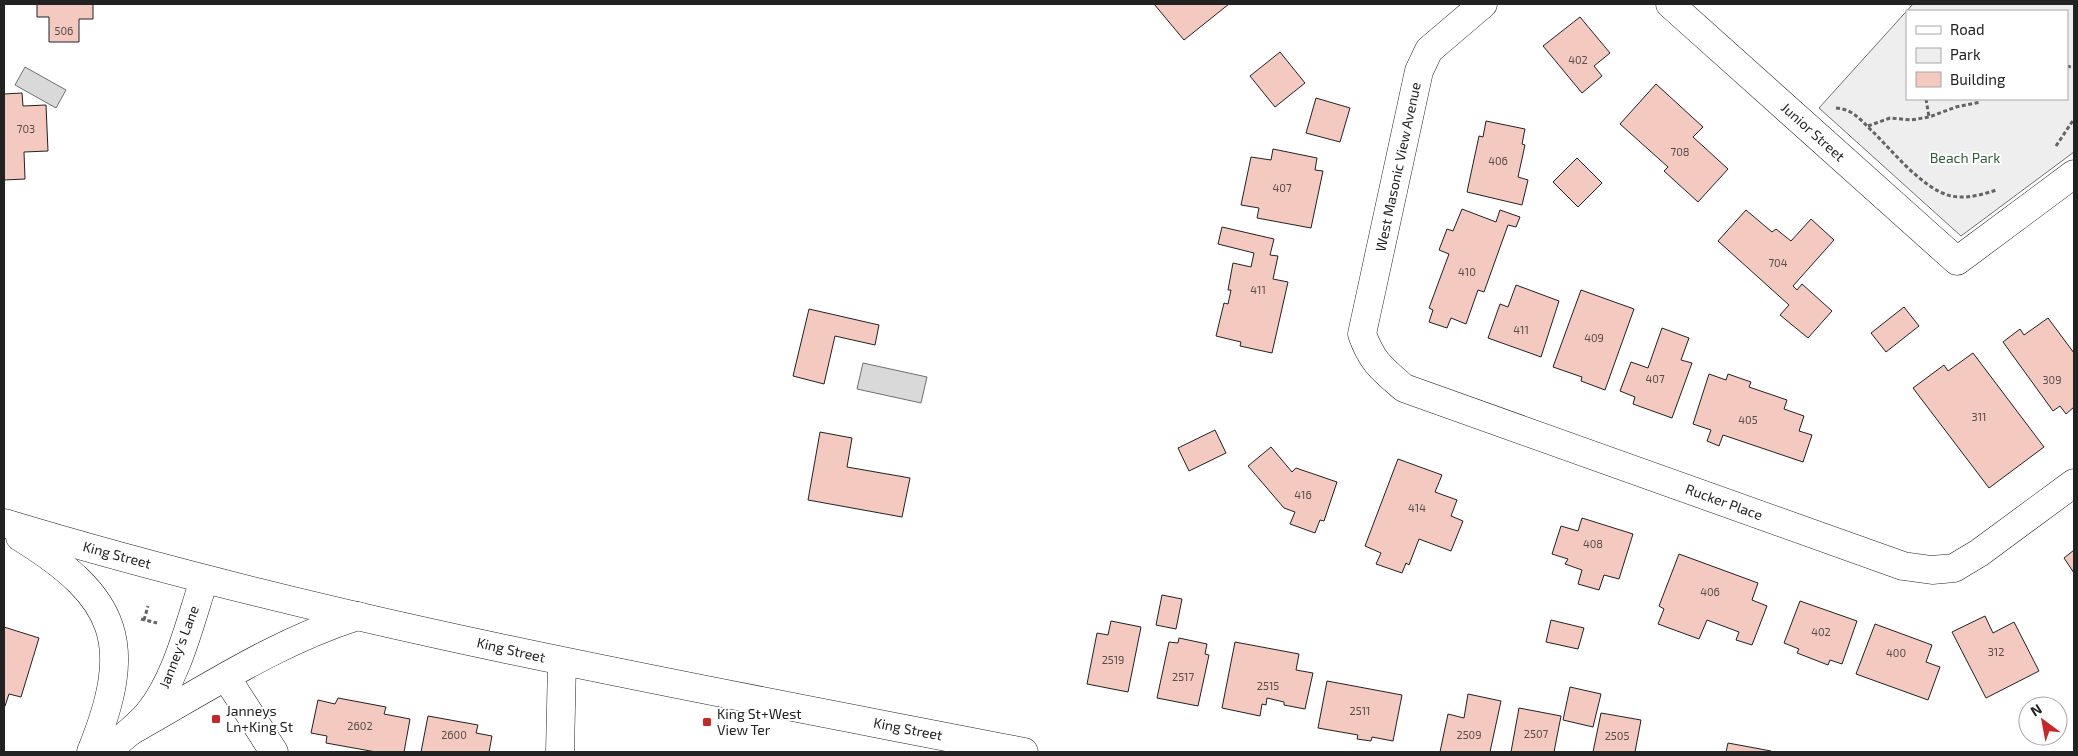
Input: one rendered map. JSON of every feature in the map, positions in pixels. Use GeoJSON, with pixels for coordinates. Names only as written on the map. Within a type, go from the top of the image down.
{"type":"FeatureCollection","features":[{"type":"Feature","properties":{"kind":"main road","name":"West Masonic View Avenue"},"geometry":{"type":"LineString","coordinates":[[1370,353],[1362,334],[1419,71],[1429,50],[1483,4]]}},
{"type":"Feature","properties":{"kind":"main road","name":"Junior Street"},"geometry":{"type":"LineString","coordinates":[[1670,4],[1957,261],[2074,174]]}},
{"type":"Feature","properties":{"kind":"main road","name":"Rucker Place"},"geometry":{"type":"LineString","coordinates":[[1370,353],[1377,364],[1404,388],[1903,566],[1932,570],[1954,568],[1980,553],[2074,483]]}},
{"type":"Feature","properties":{"kind":"main road","name":"King Street"},"geometry":{"type":"LineString","coordinates":[[4,523],[204,580],[562,662],[1024,752]]}},
{"type":"Feature","properties":{"kind":"main road"},"geometry":{"type":"LineString","coordinates":[[4,527],[47,554],[77,578],[97,601],[110,625],[115,654],[113,684],[105,717],[91,752]]}},
{"type":"Feature","properties":{"kind":"main road","name":"Janney's Lane"},"geometry":{"type":"LineString","coordinates":[[105,752],[131,731],[148,713],[162,692],[176,660],[204,580]]}},
{"type":"Feature","properties":{"kind":"main road"},"geometry":{"type":"LineString","coordinates":[[131,731],[274,649],[300,637],[360,615]]}},
{"type":"Feature","properties":{"kind":"main road"},"geometry":{"type":"LineString","coordinates":[[560,752],[562,662]]}},
{"type":"Feature","properties":{"kind":"main road"},"geometry":{"type":"LineString","coordinates":[[226,677],[274,752]]}},
{"type":"Feature","properties":{"kind":"path"},"geometry":{"type":"LineString","coordinates":[[1926,100],[1929,116]]}},
{"type":"Feature","properties":{"kind":"path"},"geometry":{"type":"LineString","coordinates":[[1868,126],[1882,120],[1911,120],[1981,102]]}},
{"type":"Feature","properties":{"kind":"path"},"geometry":{"type":"LineString","coordinates":[[1805,125],[1836,108],[1854,112],[1913,171],[1942,193],[1951,196],[1970,197],[1998,189]]}},
{"type":"Feature","properties":{"kind":"path"},"geometry":{"type":"LineString","coordinates":[[2052,152],[2074,119]]}},
{"type":"Feature","properties":{"kind":"path"},"geometry":{"type":"LineString","coordinates":[[144,620],[148,606]]}},
{"type":"Feature","properties":{"kind":"green space","name":"Beach Park"},"geometry":{"type":"Polygon","coordinates":[[[1913,4],[2074,4],[2074,152],[1961,236],[1819,108],[1906,12],[1906,100],[2068,100],[2068,10],[1908,10],[1913,4]]]}},
{"type":"Feature","properties":{"kind":"shaded area"},"geometry":{"type":"Polygon","coordinates":[[[25,67],[66,90],[56,108],[15,85],[25,67]]]}},
{"type":"Feature","properties":{"kind":"shaded area"},"geometry":{"type":"Polygon","coordinates":[[[863,363],[927,377],[921,403],[857,389],[863,363]]]}},
{"type":"Feature","properties":{"kind":"building"},"geometry":{"type":"Polygon","coordinates":[[[37,4],[93,4],[93,19],[79,19],[79,42],[49,42],[49,17],[37,17],[37,4]]]}},
{"type":"Feature","properties":{"kind":"building"},"geometry":{"type":"Polygon","coordinates":[[[1154,4],[1229,4],[1184,40],[1154,4]]]}},
{"type":"Feature","properties":{"kind":"building"},"geometry":{"type":"Polygon","coordinates":[[[1580,17],[1610,53],[1594,66],[1602,76],[1582,93],[1543,46],[1580,17]]]}},
{"type":"Feature","properties":{"kind":"building"},"geometry":{"type":"Polygon","coordinates":[[[1280,52],[1305,83],[1275,107],[1250,76],[1280,52]]]}},
{"type":"Feature","properties":{"kind":"building"},"geometry":{"type":"Polygon","coordinates":[[[1656,84],[1703,127],[1693,137],[1728,169],[1698,202],[1664,171],[1668,167],[1620,124],[1656,84]]]}},
{"type":"Feature","properties":{"kind":"building"},"geometry":{"type":"Polygon","coordinates":[[[22,93],[23,106],[46,105],[48,151],[24,152],[25,179],[4,180],[4,94],[22,93]]]}},
{"type":"Feature","properties":{"kind":"building"},"geometry":{"type":"Polygon","coordinates":[[[1316,98],[1350,108],[1340,142],[1306,133],[1316,98]]]}},
{"type":"Feature","properties":{"kind":"building"},"geometry":{"type":"Polygon","coordinates":[[[1486,121],[1525,129],[1522,144],[1525,145],[1518,177],[1528,180],[1522,205],[1467,192],[1479,136],[1483,137],[1486,121]]]}},
{"type":"Feature","properties":{"kind":"building"},"geometry":{"type":"Polygon","coordinates":[[[1273,149],[1317,158],[1315,170],[1323,171],[1311,228],[1257,218],[1259,208],[1241,205],[1251,157],[1271,160],[1273,149]]]}},
{"type":"Feature","properties":{"kind":"building"},"geometry":{"type":"Polygon","coordinates":[[[1577,158],[1602,183],[1578,207],[1553,182],[1577,158]]]}},
{"type":"Feature","properties":{"kind":"building"},"geometry":{"type":"Polygon","coordinates":[[[1462,209],[1496,222],[1500,210],[1520,217],[1516,227],[1508,225],[1484,292],[1478,290],[1466,324],[1451,318],[1447,328],[1429,322],[1433,310],[1429,308],[1449,254],[1439,250],[1447,229],[1453,231],[1462,209]]]}},
{"type":"Feature","properties":{"kind":"building"},"geometry":{"type":"Polygon","coordinates":[[[1746,210],[1772,232],[1776,229],[1791,241],[1811,219],[1834,240],[1793,286],[1797,290],[1802,284],[1832,311],[1808,338],[1780,315],[1789,305],[1718,241],[1746,210]]]}},
{"type":"Feature","properties":{"kind":"building"},"geometry":{"type":"Polygon","coordinates":[[[1222,227],[1274,239],[1270,255],[1278,256],[1273,279],[1288,282],[1272,353],[1240,346],[1241,342],[1216,336],[1224,303],[1228,304],[1231,290],[1228,290],[1233,263],[1251,267],[1254,253],[1218,244],[1222,227]]]}},
{"type":"Feature","properties":{"kind":"building"},"geometry":{"type":"Polygon","coordinates":[[[1516,285],[1559,301],[1541,357],[1488,338],[1500,304],[1508,307],[1516,285]]]}},
{"type":"Feature","properties":{"kind":"building"},"geometry":{"type":"Polygon","coordinates":[[[1581,290],[1634,309],[1605,390],[1581,381],[1582,377],[1553,367],[1581,290]]]}},
{"type":"Feature","properties":{"kind":"building"},"geometry":{"type":"Polygon","coordinates":[[[1904,307],[1919,326],[1886,352],[1871,333],[1904,307]]]}},
{"type":"Feature","properties":{"kind":"building"},"geometry":{"type":"Polygon","coordinates":[[[809,309],[879,325],[875,345],[835,336],[824,384],[793,376],[809,309]]]}},
{"type":"Feature","properties":{"kind":"building"},"geometry":{"type":"Polygon","coordinates":[[[2048,318],[2074,353],[2074,407],[2066,414],[2060,406],[2053,411],[2003,342],[2020,329],[2024,335],[2048,318]]]}},
{"type":"Feature","properties":{"kind":"building"},"geometry":{"type":"Polygon","coordinates":[[[1662,328],[1689,338],[1681,360],[1692,363],[1672,418],[1633,404],[1635,397],[1620,391],[1631,362],[1648,368],[1662,328]]]}},
{"type":"Feature","properties":{"kind":"building"},"geometry":{"type":"Polygon","coordinates":[[[1973,353],[2044,447],[1989,488],[1913,388],[1944,365],[1948,371],[1973,353]]]}},
{"type":"Feature","properties":{"kind":"building"},"geometry":{"type":"Polygon","coordinates":[[[1709,374],[1726,380],[1728,374],[1751,382],[1749,387],[1787,400],[1784,409],[1804,416],[1799,431],[1812,435],[1803,462],[1723,435],[1719,446],[1707,441],[1711,430],[1693,424],[1709,374]]]}},
{"type":"Feature","properties":{"kind":"building"},"geometry":{"type":"Polygon","coordinates":[[[1215,430],[1226,453],[1189,471],[1178,448],[1215,430]]]}},
{"type":"Feature","properties":{"kind":"building"},"geometry":{"type":"Polygon","coordinates":[[[820,432],[852,438],[847,467],[910,478],[902,517],[808,500],[820,432]]]}},
{"type":"Feature","properties":{"kind":"building"},"geometry":{"type":"Polygon","coordinates":[[[1271,447],[1292,472],[1296,468],[1337,482],[1324,521],[1320,520],[1315,533],[1290,524],[1295,512],[1284,508],[1248,466],[1271,447]]]}},
{"type":"Feature","properties":{"kind":"building"},"geometry":{"type":"Polygon","coordinates":[[[1398,459],[1442,475],[1435,492],[1457,500],[1451,516],[1463,521],[1451,551],[1419,539],[1409,565],[1406,563],[1402,573],[1376,564],[1381,553],[1365,546],[1398,459]]]}},
{"type":"Feature","properties":{"kind":"building"},"geometry":{"type":"Polygon","coordinates":[[[1582,518],[1633,534],[1619,579],[1604,575],[1599,590],[1578,584],[1582,570],[1565,564],[1568,559],[1552,554],[1561,526],[1578,531],[1582,518]]]}},
{"type":"Feature","properties":{"kind":"building"},"geometry":{"type":"Polygon","coordinates":[[[2074,550],[2074,573],[2064,558],[2074,550]]]}},
{"type":"Feature","properties":{"kind":"building"},"geometry":{"type":"Polygon","coordinates":[[[1679,554],[1758,583],[1752,600],[1767,606],[1752,645],[1736,640],[1739,632],[1707,620],[1699,639],[1658,624],[1664,609],[1659,606],[1679,554]]]}},
{"type":"Feature","properties":{"kind":"building"},"geometry":{"type":"Polygon","coordinates":[[[1162,595],[1182,599],[1176,629],[1156,625],[1162,595]]]}},
{"type":"Feature","properties":{"kind":"building"},"geometry":{"type":"Polygon","coordinates":[[[1800,601],[1857,621],[1842,664],[1830,660],[1828,665],[1797,653],[1799,649],[1784,643],[1800,601]]]}},
{"type":"Feature","properties":{"kind":"building"},"geometry":{"type":"Polygon","coordinates":[[[1985,616],[1993,633],[2014,622],[2039,671],[1986,698],[1952,632],[1985,616]]]}},
{"type":"Feature","properties":{"kind":"building"},"geometry":{"type":"Polygon","coordinates":[[[1551,620],[1584,628],[1578,649],[1546,642],[1551,620]]]}},
{"type":"Feature","properties":{"kind":"building"},"geometry":{"type":"Polygon","coordinates":[[[1111,621],[1141,627],[1128,692],[1087,684],[1097,633],[1108,635],[1111,621]]]}},
{"type":"Feature","properties":{"kind":"building"},"geometry":{"type":"Polygon","coordinates":[[[1875,624],[1932,645],[1926,662],[1940,667],[1928,700],[1856,674],[1875,624]]]}},
{"type":"Feature","properties":{"kind":"building"},"geometry":{"type":"Polygon","coordinates":[[[4,627],[39,638],[21,697],[9,694],[5,706],[4,706],[4,627]]]}},
{"type":"Feature","properties":{"kind":"building"},"geometry":{"type":"Polygon","coordinates":[[[1179,638],[1207,644],[1205,654],[1209,655],[1198,706],[1157,698],[1169,642],[1178,643],[1179,638]]]}},
{"type":"Feature","properties":{"kind":"building"},"geometry":{"type":"Polygon","coordinates":[[[1235,642],[1299,654],[1296,670],[1313,673],[1305,709],[1284,705],[1284,702],[1267,698],[1266,705],[1262,704],[1260,716],[1222,708],[1235,642]]]}},
{"type":"Feature","properties":{"kind":"building"},"geometry":{"type":"Polygon","coordinates":[[[1327,681],[1402,695],[1393,741],[1372,737],[1371,741],[1357,739],[1358,735],[1318,728],[1327,681]]]}},
{"type":"Feature","properties":{"kind":"building"},"geometry":{"type":"Polygon","coordinates":[[[1570,687],[1601,694],[1593,727],[1563,720],[1570,687]]]}},
{"type":"Feature","properties":{"kind":"building"},"geometry":{"type":"Polygon","coordinates":[[[1468,694],[1501,701],[1490,752],[1440,752],[1448,714],[1464,718],[1468,694]]]}},
{"type":"Feature","properties":{"kind":"building"},"geometry":{"type":"Polygon","coordinates":[[[338,698],[386,707],[384,714],[410,719],[404,752],[376,752],[326,743],[327,736],[311,733],[318,700],[335,704],[338,698]]]}},
{"type":"Feature","properties":{"kind":"building"},"geometry":{"type":"Polygon","coordinates":[[[1519,708],[1561,716],[1554,752],[1511,752],[1519,708]]]}},
{"type":"Feature","properties":{"kind":"building"},"geometry":{"type":"Polygon","coordinates":[[[1601,713],[1641,720],[1635,752],[1593,752],[1601,713]]]}},
{"type":"Feature","properties":{"kind":"building"},"geometry":{"type":"Polygon","coordinates":[[[428,716],[478,725],[476,733],[492,736],[489,752],[421,752],[428,716]]]}},
{"type":"Feature","properties":{"kind":"building"},"geometry":{"type":"Polygon","coordinates":[[[1728,743],[1771,751],[1771,752],[1726,752],[1728,743]]]}},
{"type":"Feature","properties":{"kind":"place","name":"Janneys Ln+King St"},"geometry":{"type":"Point","coordinates":[216,719]}},
{"type":"Feature","properties":{"kind":"place","name":"King St+West View Ter"},"geometry":{"type":"Point","coordinates":[707,722]}}]}
